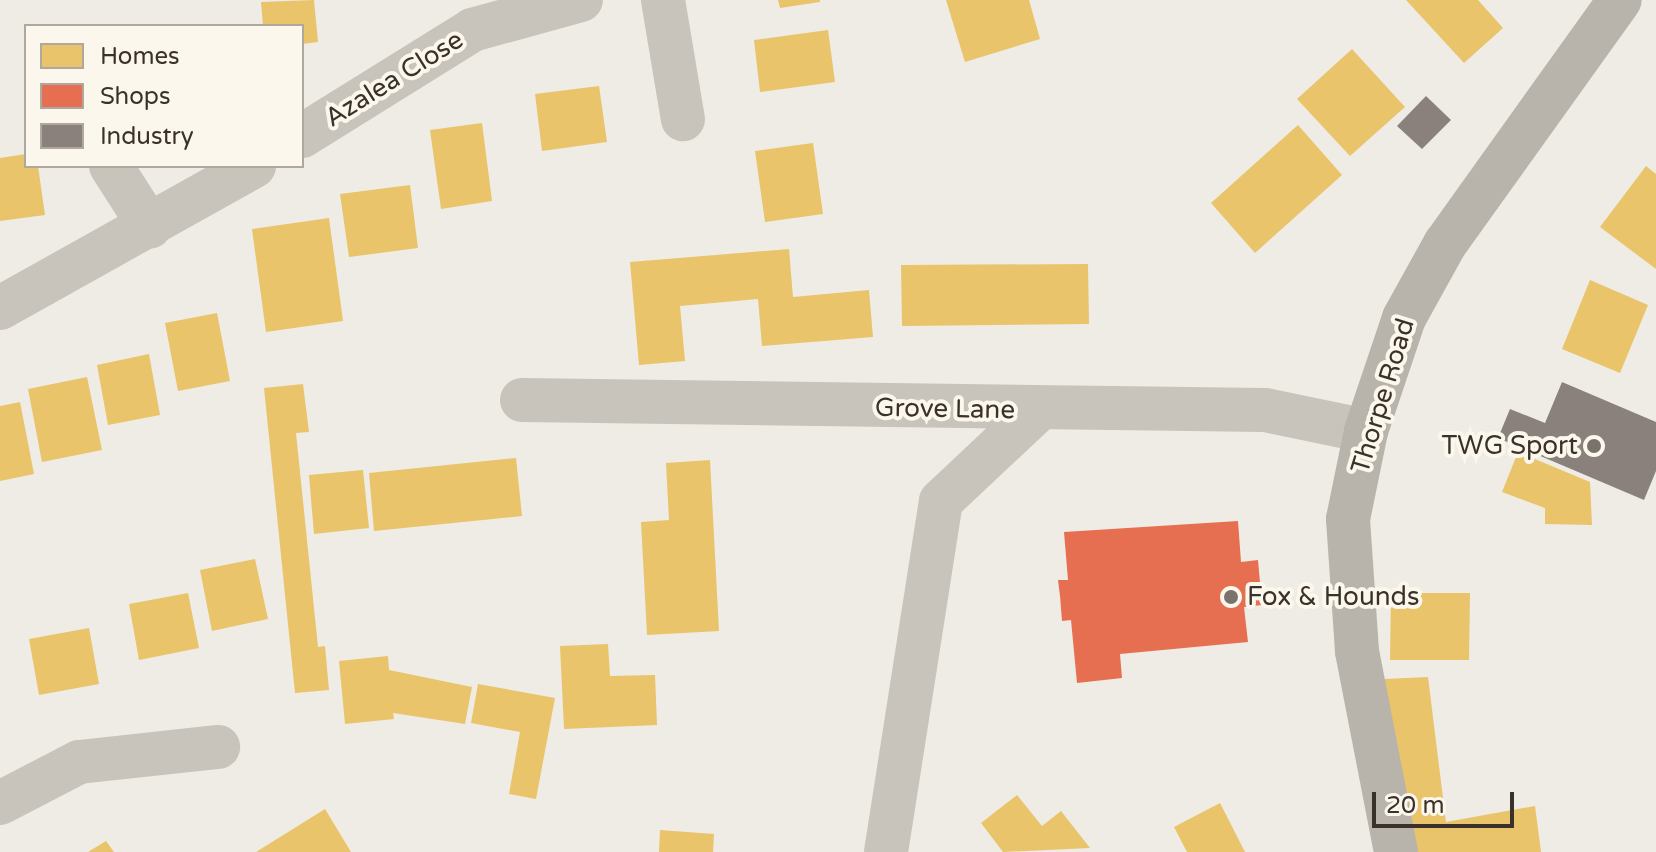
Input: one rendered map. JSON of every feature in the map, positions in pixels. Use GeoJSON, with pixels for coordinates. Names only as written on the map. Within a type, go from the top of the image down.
{"type":"FeatureCollection","features":[{"type":"Feature","properties":{"kind":"street","name":"Azalea Close"},"geometry":{"type":"LineString","coordinates":[[304,135],[472,30],[581,0]]}},
{"type":"Feature","properties":{"kind":"street"},"geometry":{"type":"LineString","coordinates":[[663,0],[683,119]]}},
{"type":"Feature","properties":{"kind":"street","name":"Thorpe Road"},"geometry":{"type":"LineString","coordinates":[[1396,852],[1354,607],[1348,519],[1366,431],[1404,318],[1445,244],[1620,0]]}},
{"type":"Feature","properties":{"kind":"street"},"geometry":{"type":"LineString","coordinates":[[112,168],[150,227]]}},
{"type":"Feature","properties":{"kind":"street"},"geometry":{"type":"LineString","coordinates":[[0,308],[150,227],[251,168]]}},
{"type":"Feature","properties":{"kind":"street","name":"Grove Lane"},"geometry":{"type":"LineString","coordinates":[[522,400],[1037,411],[1265,410],[1366,431]]}},
{"type":"Feature","properties":{"kind":"street"},"geometry":{"type":"LineString","coordinates":[[886,852],[941,501],[1037,411]]}},
{"type":"Feature","properties":{"kind":"street"},"geometry":{"type":"LineString","coordinates":[[0,803],[79,762],[218,747]]}},
{"type":"Feature","properties":{"kind":"building: Homes"},"geometry":{"type":"Polygon","coordinates":[[[314,0],[318,42],[304,44],[304,24],[263,24],[261,2],[314,0]]]}},
{"type":"Feature","properties":{"kind":"building: Homes"},"geometry":{"type":"Polygon","coordinates":[[[778,0],[820,0],[820,2],[780,8],[778,0]]]}},
{"type":"Feature","properties":{"kind":"building: Homes"},"geometry":{"type":"Polygon","coordinates":[[[946,0],[1029,0],[1040,39],[965,62],[946,0]]]}},
{"type":"Feature","properties":{"kind":"building: Homes"},"geometry":{"type":"Polygon","coordinates":[[[1406,0],[1478,0],[1503,28],[1464,63],[1406,0]]]}},
{"type":"Feature","properties":{"kind":"building: Homes"},"geometry":{"type":"Polygon","coordinates":[[[828,30],[835,82],[760,92],[754,40],[828,30]]]}},
{"type":"Feature","properties":{"kind":"building: Homes"},"geometry":{"type":"Polygon","coordinates":[[[1352,49],[1405,107],[1350,156],[1297,99],[1352,49]]]}},
{"type":"Feature","properties":{"kind":"building: Homes"},"geometry":{"type":"Polygon","coordinates":[[[599,86],[607,142],[542,151],[535,94],[599,86]]]}},
{"type":"Feature","properties":{"kind":"building: Homes"},"geometry":{"type":"Polygon","coordinates":[[[482,123],[492,201],[441,209],[430,130],[482,123]]]}},
{"type":"Feature","properties":{"kind":"building: Homes"},"geometry":{"type":"Polygon","coordinates":[[[1298,125],[1342,175],[1255,253],[1211,203],[1298,125]]]}},
{"type":"Feature","properties":{"kind":"building: Homes"},"geometry":{"type":"Polygon","coordinates":[[[813,143],[823,214],[765,222],[755,151],[813,143]]]}},
{"type":"Feature","properties":{"kind":"building: Homes"},"geometry":{"type":"Polygon","coordinates":[[[24,154],[24,168],[38,168],[45,215],[0,221],[0,158],[24,154]]]}},
{"type":"Feature","properties":{"kind":"building: Homes"},"geometry":{"type":"Polygon","coordinates":[[[1646,166],[1656,174],[1656,269],[1600,227],[1646,166]]]}},
{"type":"Feature","properties":{"kind":"building: Homes"},"geometry":{"type":"Polygon","coordinates":[[[410,185],[418,248],[349,257],[340,194],[410,185]]]}},
{"type":"Feature","properties":{"kind":"building: Homes"},"geometry":{"type":"Polygon","coordinates":[[[329,218],[343,321],[266,332],[252,229],[329,218]]]}},
{"type":"Feature","properties":{"kind":"building: Homes"},"geometry":{"type":"Polygon","coordinates":[[[789,249],[793,297],[869,290],[873,337],[762,346],[758,299],[680,306],[685,361],[639,365],[630,262],[789,249]]]}},
{"type":"Feature","properties":{"kind":"building: Homes"},"geometry":{"type":"Polygon","coordinates":[[[1088,264],[1089,324],[902,326],[901,265],[1088,264]]]}},
{"type":"Feature","properties":{"kind":"building: Homes"},"geometry":{"type":"Polygon","coordinates":[[[1590,280],[1648,305],[1620,373],[1562,349],[1590,280]]]}},
{"type":"Feature","properties":{"kind":"building: Homes"},"geometry":{"type":"Polygon","coordinates":[[[217,313],[230,381],[178,391],[165,323],[217,313]]]}},
{"type":"Feature","properties":{"kind":"building: Homes"},"geometry":{"type":"Polygon","coordinates":[[[149,354],[160,415],[108,425],[97,365],[149,354]]]}},
{"type":"Feature","properties":{"kind":"building: Homes"},"geometry":{"type":"Polygon","coordinates":[[[87,377],[102,450],[42,462],[28,389],[87,377]]]}},
{"type":"Feature","properties":{"kind":"building: Homes"},"geometry":{"type":"Polygon","coordinates":[[[303,384],[309,432],[296,433],[318,647],[325,646],[329,690],[295,693],[264,388],[303,384]]]}},
{"type":"Feature","properties":{"kind":"building: Homes"},"geometry":{"type":"Polygon","coordinates":[[[20,402],[34,474],[0,481],[0,406],[20,402]]]}},
{"type":"Feature","properties":{"kind":"building: Homes"},"geometry":{"type":"Polygon","coordinates":[[[1518,452],[1590,482],[1592,525],[1545,524],[1545,508],[1502,492],[1518,452]]]}},
{"type":"Feature","properties":{"kind":"building: Homes"},"geometry":{"type":"Polygon","coordinates":[[[516,458],[522,516],[374,531],[369,473],[516,458]]]}},
{"type":"Feature","properties":{"kind":"building: Homes"},"geometry":{"type":"Polygon","coordinates":[[[710,460],[719,631],[647,635],[641,522],[669,520],[666,463],[710,460]]]}},
{"type":"Feature","properties":{"kind":"building: Homes"},"geometry":{"type":"Polygon","coordinates":[[[363,470],[369,528],[314,534],[309,475],[363,470]]]}},
{"type":"Feature","properties":{"kind":"building: Homes"},"geometry":{"type":"Polygon","coordinates":[[[255,559],[268,619],[212,631],[200,570],[255,559]]]}},
{"type":"Feature","properties":{"kind":"building: Homes"},"geometry":{"type":"Polygon","coordinates":[[[188,593],[199,648],[139,660],[129,604],[188,593]]]}},
{"type":"Feature","properties":{"kind":"building: Homes"},"geometry":{"type":"Polygon","coordinates":[[[1391,593],[1470,593],[1469,660],[1390,660],[1391,593]]]}},
{"type":"Feature","properties":{"kind":"building: Homes"},"geometry":{"type":"Polygon","coordinates":[[[89,628],[99,684],[39,695],[29,639],[89,628]]]}},
{"type":"Feature","properties":{"kind":"building: Homes"},"geometry":{"type":"Polygon","coordinates":[[[608,644],[610,676],[655,675],[657,725],[564,729],[560,646],[608,644]]]}},
{"type":"Feature","properties":{"kind":"building: Homes"},"geometry":{"type":"Polygon","coordinates":[[[388,656],[389,670],[472,687],[465,724],[393,713],[394,719],[345,724],[339,661],[388,656]]]}},
{"type":"Feature","properties":{"kind":"building: Homes"},"geometry":{"type":"Polygon","coordinates":[[[1428,677],[1446,822],[1535,806],[1541,852],[1413,852],[1384,679],[1428,677]]]}},
{"type":"Feature","properties":{"kind":"building: Homes"},"geometry":{"type":"Polygon","coordinates":[[[478,684],[555,698],[536,799],[509,794],[520,732],[471,723],[478,684]]]}},
{"type":"Feature","properties":{"kind":"building: Homes"},"geometry":{"type":"Polygon","coordinates":[[[1017,795],[1042,826],[1061,811],[1090,848],[1003,852],[981,823],[1017,795]]]}},
{"type":"Feature","properties":{"kind":"building: Homes"},"geometry":{"type":"Polygon","coordinates":[[[1220,803],[1245,852],[1187,852],[1174,827],[1220,803]]]}},
{"type":"Feature","properties":{"kind":"building: Homes"},"geometry":{"type":"Polygon","coordinates":[[[325,809],[351,852],[256,852],[325,809]]]}},
{"type":"Feature","properties":{"kind":"building: Homes"},"geometry":{"type":"Polygon","coordinates":[[[660,830],[714,834],[713,852],[659,852],[660,830]]]}},
{"type":"Feature","properties":{"kind":"building: Homes"},"geometry":{"type":"Polygon","coordinates":[[[106,841],[114,852],[88,852],[106,841]]]}},
{"type":"Feature","properties":{"kind":"building: Shops"},"geometry":{"type":"Polygon","coordinates":[[[1238,521],[1241,562],[1258,560],[1262,605],[1244,607],[1248,642],[1120,654],[1122,678],[1077,683],[1071,620],[1062,621],[1058,580],[1068,580],[1064,532],[1238,521]]]}},
{"type":"Feature","properties":{"kind":"building: Industry"},"geometry":{"type":"Polygon","coordinates":[[[1426,96],[1451,120],[1422,149],[1397,126],[1426,96]]]}},
{"type":"Feature","properties":{"kind":"building: Industry"},"geometry":{"type":"Polygon","coordinates":[[[1562,382],[1656,422],[1656,471],[1644,500],[1498,438],[1510,409],[1545,423],[1562,382]]]}},
{"type":"Feature","properties":{"kind":"place","name":"TWG Sport"},"geometry":{"type":"Point","coordinates":[1594,446]}},
{"type":"Feature","properties":{"kind":"place","name":"Fox & Hounds"},"geometry":{"type":"Point","coordinates":[1231,597]}}]}
